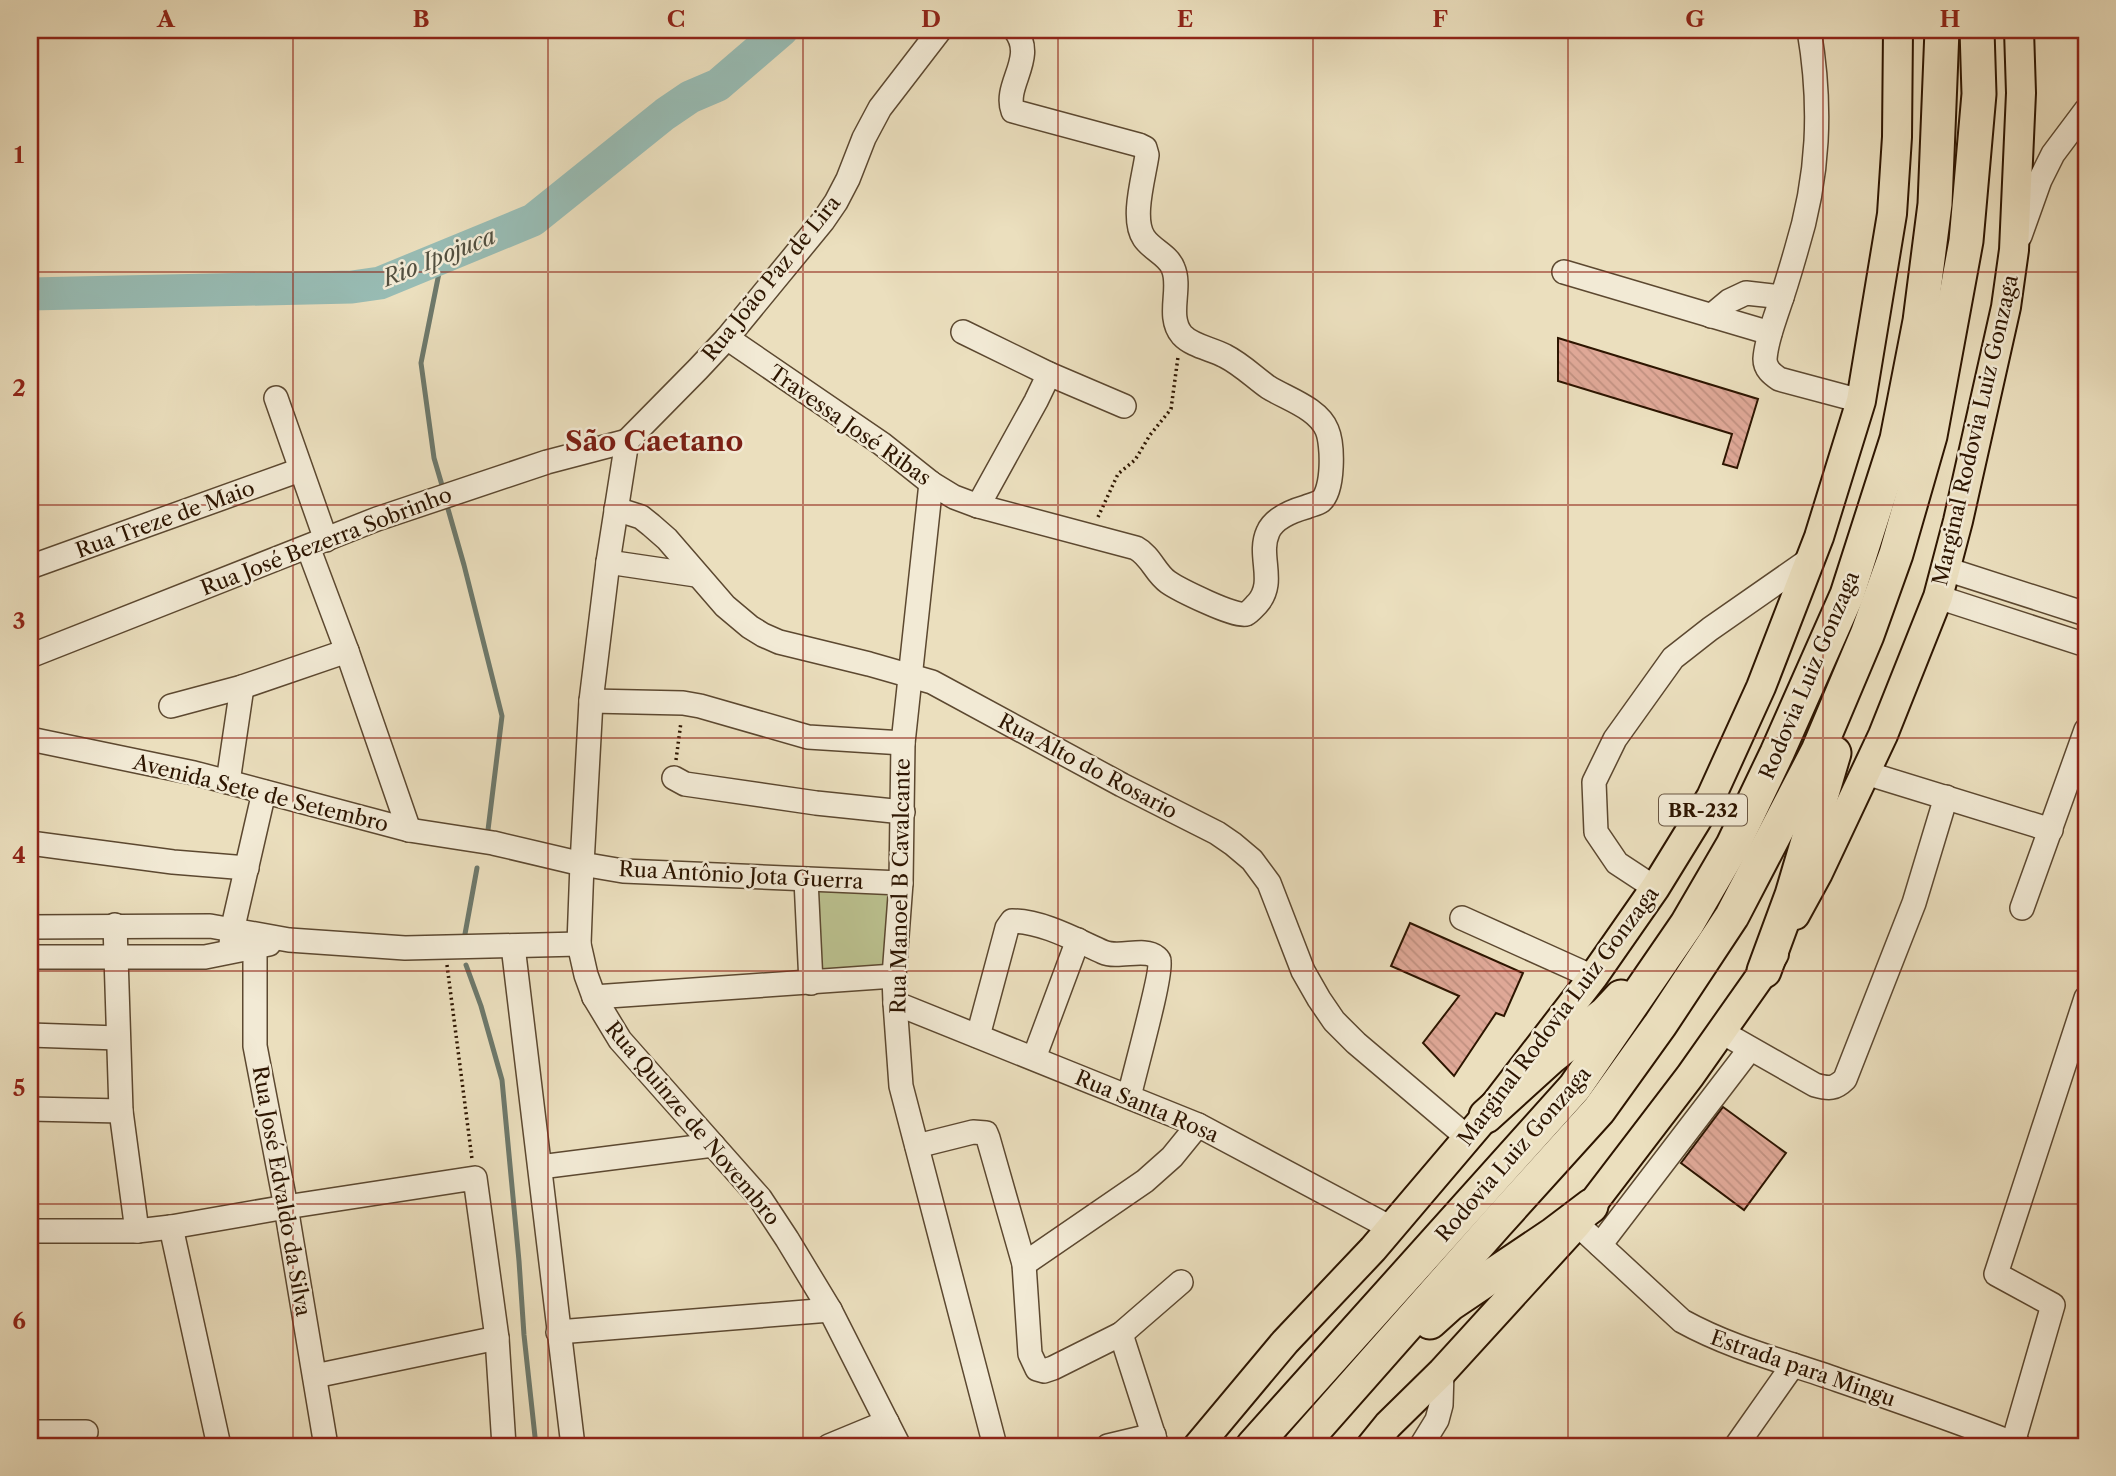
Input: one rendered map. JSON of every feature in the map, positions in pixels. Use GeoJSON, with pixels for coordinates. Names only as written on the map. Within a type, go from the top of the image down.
{"type":"FeatureCollection","features":[{"type":"Feature","properties":{"kind":"highway","name":"Rodovia Luiz Gonzaga"},"geometry":{"type":"LineString","coordinates":[[1253,1446],[1575,1087],[1687,923],[1733,845],[1847,595],[1897,439],[1920,321],[1935,204],[1942,30]]}},
{"type":"Feature","properties":{"kind":"highway","name":"Rodovia Luiz Gonzaga"},"geometry":{"type":"LineString","coordinates":[[1302,1446],[1496,1224],[1600,1110],[1732,916],[1818,751],[1867,635],[1896,554],[1930,436],[1966,241],[1979,93],[1977,30]]}},
{"type":"Feature","properties":{"kind":"highway"},"geometry":{"type":"LineString","coordinates":[[1764,971],[1792,895],[1838,740],[1870,656],[1896,554]]}},
{"type":"Feature","properties":{"kind":"highway"},"geometry":{"type":"LineString","coordinates":[[1477,1127],[1551,1057],[1605,1014],[1629,988],[1777,753]]}},
{"type":"Feature","properties":{"kind":"highway"},"geometry":{"type":"LineString","coordinates":[[1302,1446],[1357,1399],[1450,1304],[1584,1215]]}},
{"type":"Feature","properties":{"kind":"main road","name":"Marginal Rodovia Luiz Gonzaga"},"geometry":{"type":"LineString","coordinates":[[1198,1446],[1285,1342],[1391,1228],[1477,1127],[1593,977],[1655,888],[1711,797],[1761,687],[1819,537],[1861,401],[1892,214],[1897,137],[1898,30]]}},
{"type":"Feature","properties":{"kind":"main road","name":"Marginal Rodovia Luiz Gonzaga"},"geometry":{"type":"LineString","coordinates":[[1371,1446],[1584,1215],[1690,1076],[1764,971],[1818,873],[1866,773],[1938,597],[2006,307],[2014,250],[2021,93],[2019,30]]}},
{"type":"Feature","properties":{"kind":"street","name":"Rua João Paz de Lira"},"geometry":{"type":"LineString","coordinates":[[627,441],[727,338],[836,202],[880,108],[940,30]]}},
{"type":"Feature","properties":{"kind":"street"},"geometry":{"type":"LineString","coordinates":[[1809,30],[1816,70],[1817,154],[1809,202],[1770,333],[1765,363],[1769,372],[1779,379],[1861,401]]}},
{"type":"Feature","properties":{"kind":"street"},"geometry":{"type":"LineString","coordinates":[[1018,34],[1023,56],[1011,106],[1013,111],[1145,148],[1147,155],[1139,207],[1139,227],[1144,238],[1172,265],[1177,277],[1175,312],[1182,335]]}},
{"type":"Feature","properties":{"kind":"street"},"geometry":{"type":"LineString","coordinates":[[2014,250],[2040,180],[2053,154],[2086,110]]}},
{"type":"Feature","properties":{"kind":"street"},"geometry":{"type":"LineString","coordinates":[[1564,272],[1770,333]]}},
{"type":"Feature","properties":{"kind":"street"},"geometry":{"type":"LineString","coordinates":[[1710,316],[1728,301],[1746,293],[1782,298]]}},
{"type":"Feature","properties":{"kind":"street"},"geometry":{"type":"LineString","coordinates":[[963,332],[1124,407]]}},
{"type":"Feature","properties":{"kind":"street","name":"Travessa José Ribas"},"geometry":{"type":"LineString","coordinates":[[727,338],[882,444],[931,483],[954,496],[978,506],[1136,548],[1151,559],[1167,582],[1242,615],[1248,613],[1262,599],[1266,590],[1266,535],[1272,525],[1281,518],[1320,502],[1325,495],[1331,461],[1329,433],[1324,422],[1312,412],[1267,386],[1225,356],[1189,341],[1182,335]]}},
{"type":"Feature","properties":{"kind":"street"},"geometry":{"type":"LineString","coordinates":[[978,506],[1049,374]]}},
{"type":"Feature","properties":{"kind":"street"},"geometry":{"type":"LineString","coordinates":[[276,398],[300,470],[347,651],[409,830]]}},
{"type":"Feature","properties":{"kind":"street","name":"Rua José Bezerra Sobrinho"},"geometry":{"type":"LineString","coordinates":[[30,656],[410,508],[547,461],[627,441]]}},
{"type":"Feature","properties":{"kind":"street","name":"Rua Quinze de Novembro"},"geometry":{"type":"LineString","coordinates":[[627,441],[608,562],[591,701],[579,944],[586,975],[594,998],[620,1040],[760,1198],[788,1238],[830,1310],[899,1446]]}},
{"type":"Feature","properties":{"kind":"street","name":"Rua Treze de Maio"},"geometry":{"type":"LineString","coordinates":[[30,567],[300,470]]}},
{"type":"Feature","properties":{"kind":"street","name":"Rua Manoel B Cavalcante"},"geometry":{"type":"LineString","coordinates":[[931,483],[903,743],[901,883],[894,976],[895,1003],[901,1086],[995,1446]]}},
{"type":"Feature","properties":{"kind":"street","name":"Rua Alto do Rosario"},"geometry":{"type":"LineString","coordinates":[[616,509],[641,517],[651,525],[667,539],[725,606],[763,635],[779,642],[932,682],[1217,833],[1233,844],[1252,860],[1269,883],[1303,971],[1334,1021],[1356,1043],[1477,1127]]}},
{"type":"Feature","properties":{"kind":"street"},"geometry":{"type":"LineString","coordinates":[[1655,888],[1617,863],[1596,832],[1594,782],[1615,739],[1673,657],[1809,560]]}},
{"type":"Feature","properties":{"kind":"street"},"geometry":{"type":"LineString","coordinates":[[608,562],[696,575]]}},
{"type":"Feature","properties":{"kind":"street"},"geometry":{"type":"LineString","coordinates":[[1946,569],[2086,614]]}},
{"type":"Feature","properties":{"kind":"street"},"geometry":{"type":"LineString","coordinates":[[1938,597],[2086,645]]}},
{"type":"Feature","properties":{"kind":"street"},"geometry":{"type":"LineString","coordinates":[[171,706],[243,687],[347,651]]}},
{"type":"Feature","properties":{"kind":"street"},"geometry":{"type":"LineString","coordinates":[[228,782],[243,687]]}},
{"type":"Feature","properties":{"kind":"street"},"geometry":{"type":"LineString","coordinates":[[591,701],[683,703],[808,737],[903,743]]}},
{"type":"Feature","properties":{"kind":"street"},"geometry":{"type":"LineString","coordinates":[[2022,908],[2086,730]]}},
{"type":"Feature","properties":{"kind":"street","name":"Avenida Sete de Setembro"},"geometry":{"type":"LineString","coordinates":[[30,739],[194,773],[409,830],[493,843],[582,864]]}},
{"type":"Feature","properties":{"kind":"street"},"geometry":{"type":"LineString","coordinates":[[1866,773],[2052,830]]}},
{"type":"Feature","properties":{"kind":"street"},"geometry":{"type":"LineString","coordinates":[[674,778],[685,784],[903,812]]}},
{"type":"Feature","properties":{"kind":"street"},"geometry":{"type":"LineString","coordinates":[[231,942],[264,792]]}},
{"type":"Feature","properties":{"kind":"street"},"geometry":{"type":"LineString","coordinates":[[1720,1031],[1815,1085],[1827,1089],[1837,1087],[1845,1079],[1914,903],[1946,797]]}},
{"type":"Feature","properties":{"kind":"street"},"geometry":{"type":"LineString","coordinates":[[30,843],[173,862],[247,868]]}},
{"type":"Feature","properties":{"kind":"street","name":"Rua Antônio Jota Guerra"},"geometry":{"type":"LineString","coordinates":[[582,864],[624,872],[901,883]]}},
{"type":"Feature","properties":{"kind":"street"},"geometry":{"type":"LineString","coordinates":[[806,880],[811,983]]}},
{"type":"Feature","properties":{"kind":"street"},"geometry":{"type":"LineString","coordinates":[[1462,918],[1593,977]]}},
{"type":"Feature","properties":{"kind":"street"},"geometry":{"type":"LineString","coordinates":[[978,1035],[1007,928],[1012,921],[1028,923],[1078,940],[1108,954],[1150,954],[1160,961],[1157,983],[1129,1097]]}},
{"type":"Feature","properties":{"kind":"street"},"geometry":{"type":"LineString","coordinates":[[115,925],[121,1111],[137,1231]]}},
{"type":"Feature","properties":{"kind":"street"},"geometry":{"type":"LineString","coordinates":[[30,927],[210,926],[231,942]]}},
{"type":"Feature","properties":{"kind":"street"},"geometry":{"type":"LineString","coordinates":[[30,957],[205,957],[231,942],[289,940],[405,948],[579,944]]}},
{"type":"Feature","properties":{"kind":"street"},"geometry":{"type":"LineString","coordinates":[[1034,1058],[1078,940]]}},
{"type":"Feature","properties":{"kind":"street","name":"Rua José Edvaldo da Silva"},"geometry":{"type":"LineString","coordinates":[[256,941],[255,1045],[286,1207],[326,1446]]}},
{"type":"Feature","properties":{"kind":"street"},"geometry":{"type":"LineString","coordinates":[[513,946],[573,1446]]}},
{"type":"Feature","properties":{"kind":"street"},"geometry":{"type":"LineString","coordinates":[[594,998],[894,976]]}},
{"type":"Feature","properties":{"kind":"street"},"geometry":{"type":"LineString","coordinates":[[2017,1445],[2053,1306],[1996,1274],[2086,998]]}},
{"type":"Feature","properties":{"kind":"street","name":"Rua Santa Rosa"},"geometry":{"type":"LineString","coordinates":[[895,1003],[1198,1125],[1391,1228]]}},
{"type":"Feature","properties":{"kind":"street"},"geometry":{"type":"LineString","coordinates":[[30,1035],[118,1038]]}},
{"type":"Feature","properties":{"kind":"street"},"geometry":{"type":"LineString","coordinates":[[1600,1245],[1750,1049]]}},
{"type":"Feature","properties":{"kind":"street"},"geometry":{"type":"LineString","coordinates":[[30,1109],[121,1111]]}},
{"type":"Feature","properties":{"kind":"street"},"geometry":{"type":"LineString","coordinates":[[1024,1264],[1145,1181],[1172,1157],[1198,1125]]}},
{"type":"Feature","properties":{"kind":"street"},"geometry":{"type":"LineString","coordinates":[[917,1146],[973,1132],[986,1133],[1024,1264],[1030,1353],[1037,1369],[1044,1371],[1053,1368],[1121,1334],[1181,1282]]}},
{"type":"Feature","properties":{"kind":"street"},"geometry":{"type":"LineString","coordinates":[[540,1167],[713,1145]]}},
{"type":"Feature","properties":{"kind":"street"},"geometry":{"type":"LineString","coordinates":[[30,1231],[137,1231],[171,1227],[475,1178],[497,1338],[503,1446]]}},
{"type":"Feature","properties":{"kind":"street","name":"Estrada para Mingu"},"geometry":{"type":"LineString","coordinates":[[1584,1215],[1600,1245],[1682,1321],[1731,1345],[2017,1445]]}},
{"type":"Feature","properties":{"kind":"street"},"geometry":{"type":"LineString","coordinates":[[171,1227],[219,1446]]}},
{"type":"Feature","properties":{"kind":"street"},"geometry":{"type":"LineString","coordinates":[[558,1332],[830,1310]]}},
{"type":"Feature","properties":{"kind":"street"},"geometry":{"type":"LineString","coordinates":[[1108,1446],[1156,1441],[1121,1334]]}},
{"type":"Feature","properties":{"kind":"street"},"geometry":{"type":"LineString","coordinates":[[315,1376],[497,1338]]}},
{"type":"Feature","properties":{"kind":"street"},"geometry":{"type":"LineString","coordinates":[[1744,1443],[1793,1365]]}},
{"type":"Feature","properties":{"kind":"street"},"geometry":{"type":"LineString","coordinates":[[1421,1446],[1437,1420],[1441,1405],[1442,1372]]}},
{"type":"Feature","properties":{"kind":"street"},"geometry":{"type":"LineString","coordinates":[[829,1446],[887,1422]]}},
{"type":"Feature","properties":{"kind":"street"},"geometry":{"type":"LineString","coordinates":[[30,1432],[86,1432]]}},
{"type":"Feature","properties":{"kind":"path"},"geometry":{"type":"LineString","coordinates":[[1091,535],[1118,474],[1135,460],[1150,435],[1171,410],[1182,335]]}},
{"type":"Feature","properties":{"kind":"path"},"geometry":{"type":"LineString","coordinates":[[674,778],[683,703]]}},
{"type":"Feature","properties":{"kind":"path"},"geometry":{"type":"LineString","coordinates":[[445,947],[475,1178]]}},
{"type":"Feature","properties":{"kind":"green space"},"geometry":{"type":"Polygon","coordinates":[[[812,883],[896,887],[891,972],[819,977],[812,883]]]}},
{"type":"Feature","properties":{"kind":"building"},"geometry":{"type":"Polygon","coordinates":[[[1558,338],[1758,399],[1737,468],[1723,464],[1732,434],[1558,381],[1558,338]]]}},
{"type":"Feature","properties":{"kind":"building"},"geometry":{"type":"Polygon","coordinates":[[[1410,923],[1523,973],[1504,1016],[1496,1013],[1454,1076],[1423,1043],[1459,996],[1391,966],[1410,923]]]}},
{"type":"Feature","properties":{"kind":"building"},"geometry":{"type":"Polygon","coordinates":[[[1723,1107],[1786,1153],[1744,1210],[1681,1163],[1723,1107]]]}},
{"type":"Feature","properties":{"kind":"waterway","name":"Rio Ipojuca"},"geometry":{"type":"LineString","coordinates":[[30,294],[352,287],[380,283],[533,220],[665,114],[690,97],[718,85],[782,30]]}},
{"type":"Feature","properties":{"kind":"waterway"},"geometry":{"type":"LineString","coordinates":[[442,258],[421,363],[434,458],[444,492]]}},
{"type":"Feature","properties":{"kind":"waterway"},"geometry":{"type":"LineString","coordinates":[[446,502],[502,716],[488,830]]}},
{"type":"Feature","properties":{"kind":"waterway"},"geometry":{"type":"LineString","coordinates":[[465,934],[477,868]]}},
{"type":"Feature","properties":{"kind":"waterway"},"geometry":{"type":"LineString","coordinates":[[466,965],[502,1080],[536,1446]]}},
{"type":"Feature","properties":{"kind":"district","name":"São Caetano"},"geometry":{"type":"Point","coordinates":[654,441]}}]}
